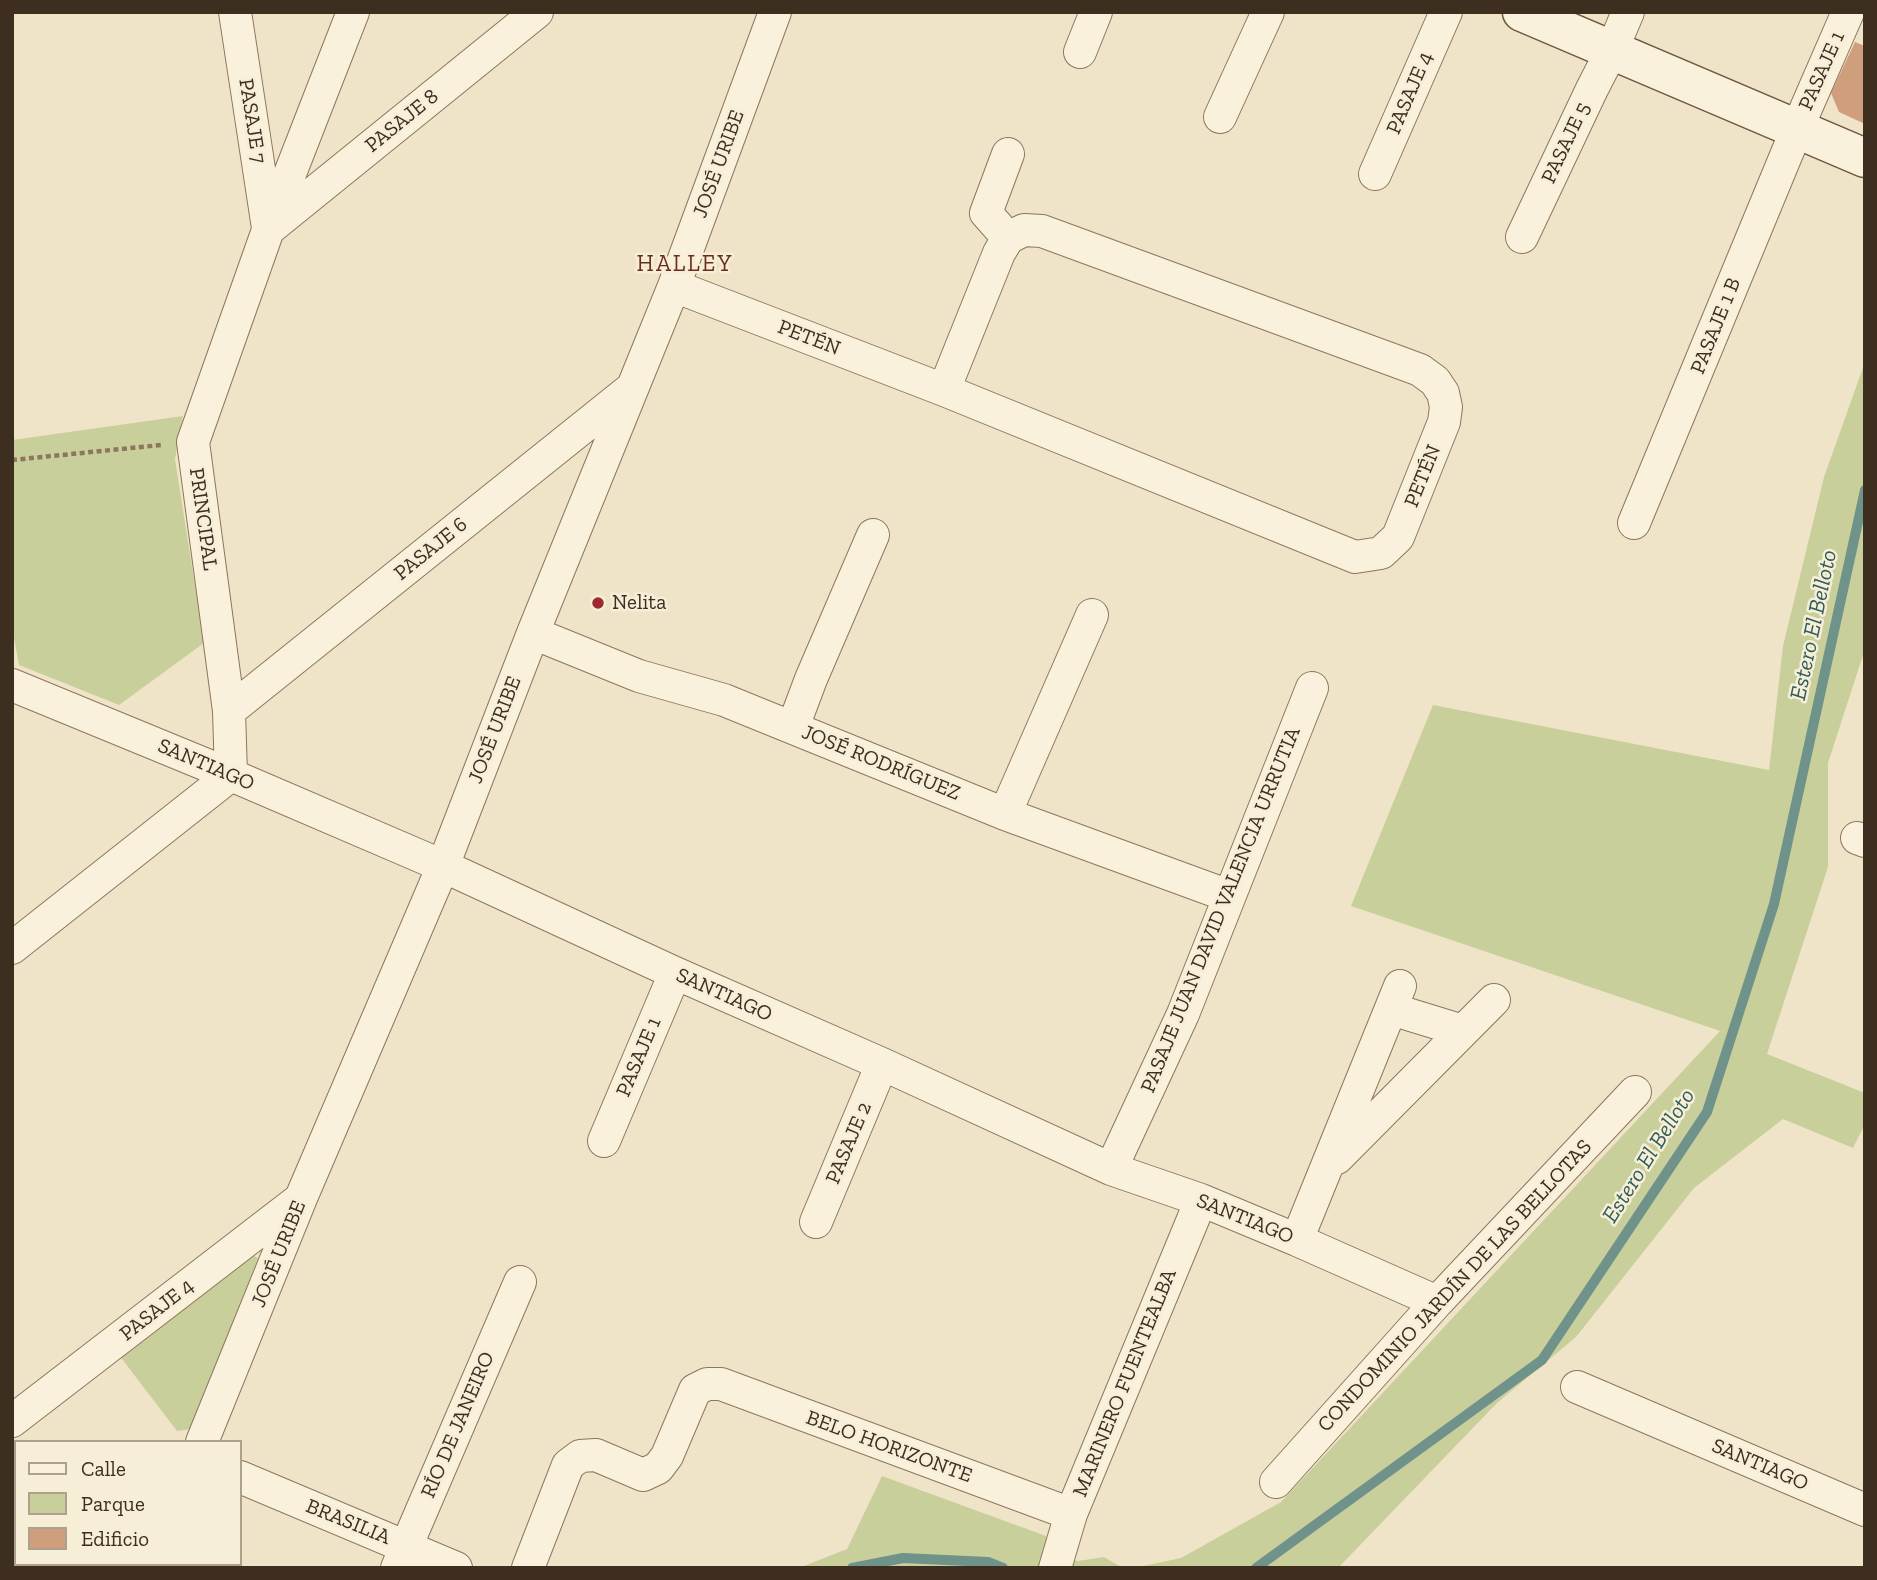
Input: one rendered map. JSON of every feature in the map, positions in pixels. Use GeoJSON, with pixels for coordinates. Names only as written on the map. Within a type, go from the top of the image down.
{"type":"FeatureCollection","features":[{"type":"Feature","properties":{"kind":"street","name":"PASAJE 7"},"geometry":{"type":"LineString","coordinates":[[235,12],[268,230]]}},
{"type":"Feature","properties":{"kind":"street","name":"PRINCIPAL"},"geometry":{"type":"LineString","coordinates":[[231,775],[229,711],[192,442],[268,230],[354,12]]}},
{"type":"Feature","properties":{"kind":"street","name":"PASAJE 8"},"geometry":{"type":"LineString","coordinates":[[268,230],[537,12]]}},
{"type":"Feature","properties":{"kind":"street","name":"JOSÉ URIBE"},"geometry":{"type":"LineString","coordinates":[[203,1440],[301,1198],[443,866],[533,633],[674,286],[775,12]]}},
{"type":"Feature","properties":{"kind":"street"},"geometry":{"type":"LineString","coordinates":[[1080,52],[1096,12]]}},
{"type":"Feature","properties":{"kind":"street"},"geometry":{"type":"LineString","coordinates":[[1220,117],[1268,12]]}},
{"type":"Feature","properties":{"kind":"street","name":"PASAJE 4"},"geometry":{"type":"LineString","coordinates":[[1376,174],[1446,12]]}},
{"type":"Feature","properties":{"kind":"street"},"geometry":{"type":"LineString","coordinates":[[1522,12],[1865,158]]}},
{"type":"Feature","properties":{"kind":"street","name":"PASAJE 5"},"geometry":{"type":"LineString","coordinates":[[1522,237],[1628,12]]}},
{"type":"Feature","properties":{"kind":"street","name":"PASAJE 1"},"geometry":{"type":"LineString","coordinates":[[1797,129],[1848,12]]}},
{"type":"Feature","properties":{"kind":"street","name":"PASAJE 1 B"},"geometry":{"type":"LineString","coordinates":[[1634,523],[1797,129]]}},
{"type":"Feature","properties":{"kind":"street"},"geometry":{"type":"LineString","coordinates":[[944,390],[999,253],[1008,238],[986,213],[1008,154]]}},
{"type":"Feature","properties":{"kind":"street","name":"PETÉN"},"geometry":{"type":"LineString","coordinates":[[674,286],[944,390],[1355,557],[1381,553],[1398,537],[1444,422],[1446,407],[1443,393],[1434,381],[1420,370],[1042,231],[1024,230],[1008,238]]}},
{"type":"Feature","properties":{"kind":"street","name":"PASAJE 6"},"geometry":{"type":"LineString","coordinates":[[229,711],[634,387]]}},
{"type":"Feature","properties":{"kind":"street"},"geometry":{"type":"LineString","coordinates":[[793,727],[873,535]]}},
{"type":"Feature","properties":{"kind":"street"},"geometry":{"type":"LineString","coordinates":[[1005,814],[1092,615]]}},
{"type":"Feature","properties":{"kind":"street","name":"JOSÉ RODRÍGUEZ"},"geometry":{"type":"LineString","coordinates":[[533,633],[639,676],[724,700],[1005,814],[1229,896]]}},
{"type":"Feature","properties":{"kind":"street","name":"SANTIAGO"},"geometry":{"type":"LineString","coordinates":[[12,685],[443,866],[1111,1169],[1201,1200],[1437,1302]]}},
{"type":"Feature","properties":{"kind":"street","name":"PASAJE JUAN DAVID VALENCIA URRUTIA"},"geometry":{"type":"LineString","coordinates":[[1111,1169],[1183,1014],[1312,688]]}},
{"type":"Feature","properties":{"kind":"street"},"geometry":{"type":"LineString","coordinates":[[12,948],[231,775]]}},
{"type":"Feature","properties":{"kind":"street","name":"PASAJE 1"},"geometry":{"type":"LineString","coordinates":[[604,1141],[675,973]]}},
{"type":"Feature","properties":{"kind":"street"},"geometry":{"type":"LineString","coordinates":[[1297,1240],[1396,998],[1463,1031]]}},
{"type":"Feature","properties":{"kind":"street"},"geometry":{"type":"LineString","coordinates":[[1326,1169],[1494,1000]]}},
{"type":"Feature","properties":{"kind":"street","name":"PASAJE 2"},"geometry":{"type":"LineString","coordinates":[[816,1222],[881,1064]]}},
{"type":"Feature","properties":{"kind":"street","name":"CONDOMINIO JARDÍN DE LAS BELLOTAS"},"geometry":{"type":"LineString","coordinates":[[1276,1482],[1437,1302],[1634,1092]]}},
{"type":"Feature","properties":{"kind":"street","name":"PASAJE 4"},"geometry":{"type":"LineString","coordinates":[[12,1422],[301,1198]]}},
{"type":"Feature","properties":{"kind":"street","name":"MARINERO FUENTEALBA"},"geometry":{"type":"LineString","coordinates":[[1059,1558],[1071,1514],[1201,1200]]}},
{"type":"Feature","properties":{"kind":"street","name":"RÍO DE JANEIRO"},"geometry":{"type":"LineString","coordinates":[[402,1557],[520,1282]]}},
{"type":"Feature","properties":{"kind":"street","name":"BELO HORIZONTE"},"geometry":{"type":"LineString","coordinates":[[528,1568],[568,1465],[580,1456],[596,1455],[643,1475],[658,1468],[667,1456],[695,1390],[707,1384],[721,1384],[1071,1514]]}},
{"type":"Feature","properties":{"kind":"street","name":"SANTIAGO"},"geometry":{"type":"LineString","coordinates":[[1577,1387],[1865,1510]]}},
{"type":"Feature","properties":{"kind":"street","name":"BRASILIA"},"geometry":{"type":"LineString","coordinates":[[242,1478],[402,1557],[456,1568]]}},
{"type":"Feature","properties":{"kind":"path"},"geometry":{"type":"LineString","coordinates":[[12,460],[192,442]]}},
{"type":"Feature","properties":{"kind":"green space"},"geometry":{"type":"Polygon","coordinates":[[[1865,362],[1865,649],[1828,763],[1828,867],[1767,1054],[1865,1093],[1865,1124],[1853,1148],[1783,1119],[1694,1188],[1576,1337],[1497,1403],[1338,1568],[1134,1568],[1181,1558],[1281,1502],[1720,1031],[1351,906],[1433,705],[1769,770],[1783,646],[1824,477],[1865,362]]]}},
{"type":"Feature","properties":{"kind":"green space"},"geometry":{"type":"Polygon","coordinates":[[[183,416],[175,459],[204,643],[119,705],[19,665],[12,627],[12,440],[183,416]]]}},
{"type":"Feature","properties":{"kind":"green space"},"geometry":{"type":"Polygon","coordinates":[[[250,1254],[258,1258],[191,1429],[177,1431],[119,1355],[250,1254]]]}},
{"type":"Feature","properties":{"kind":"green space"},"geometry":{"type":"Polygon","coordinates":[[[882,1476],[1046,1536],[1048,1553],[1078,1561],[1104,1557],[1123,1568],[799,1568],[847,1549],[882,1476]]]}},
{"type":"Feature","properties":{"kind":"building"},"geometry":{"type":"Polygon","coordinates":[[[1855,42],[1865,46],[1865,124],[1839,112],[1831,93],[1855,42]]]}},
{"type":"Feature","properties":{"kind":"waterway","name":"Estero El Belloto"},"geometry":{"type":"LineString","coordinates":[[1256,1568],[1542,1360],[1707,1112],[1774,904],[1865,490]]}},
{"type":"Feature","properties":{"kind":"waterway","name":"Estero El Belloto"},"geometry":{"type":"LineString","coordinates":[[852,1568],[903,1558],[988,1562],[1003,1568]]}},
{"type":"Feature","properties":{"kind":"place","name":"Nelita"},"geometry":{"type":"Point","coordinates":[598,603]}},
{"type":"Feature","properties":{"kind":"district","name":"HALLEY"},"geometry":{"type":"Point","coordinates":[685,264]}}]}
